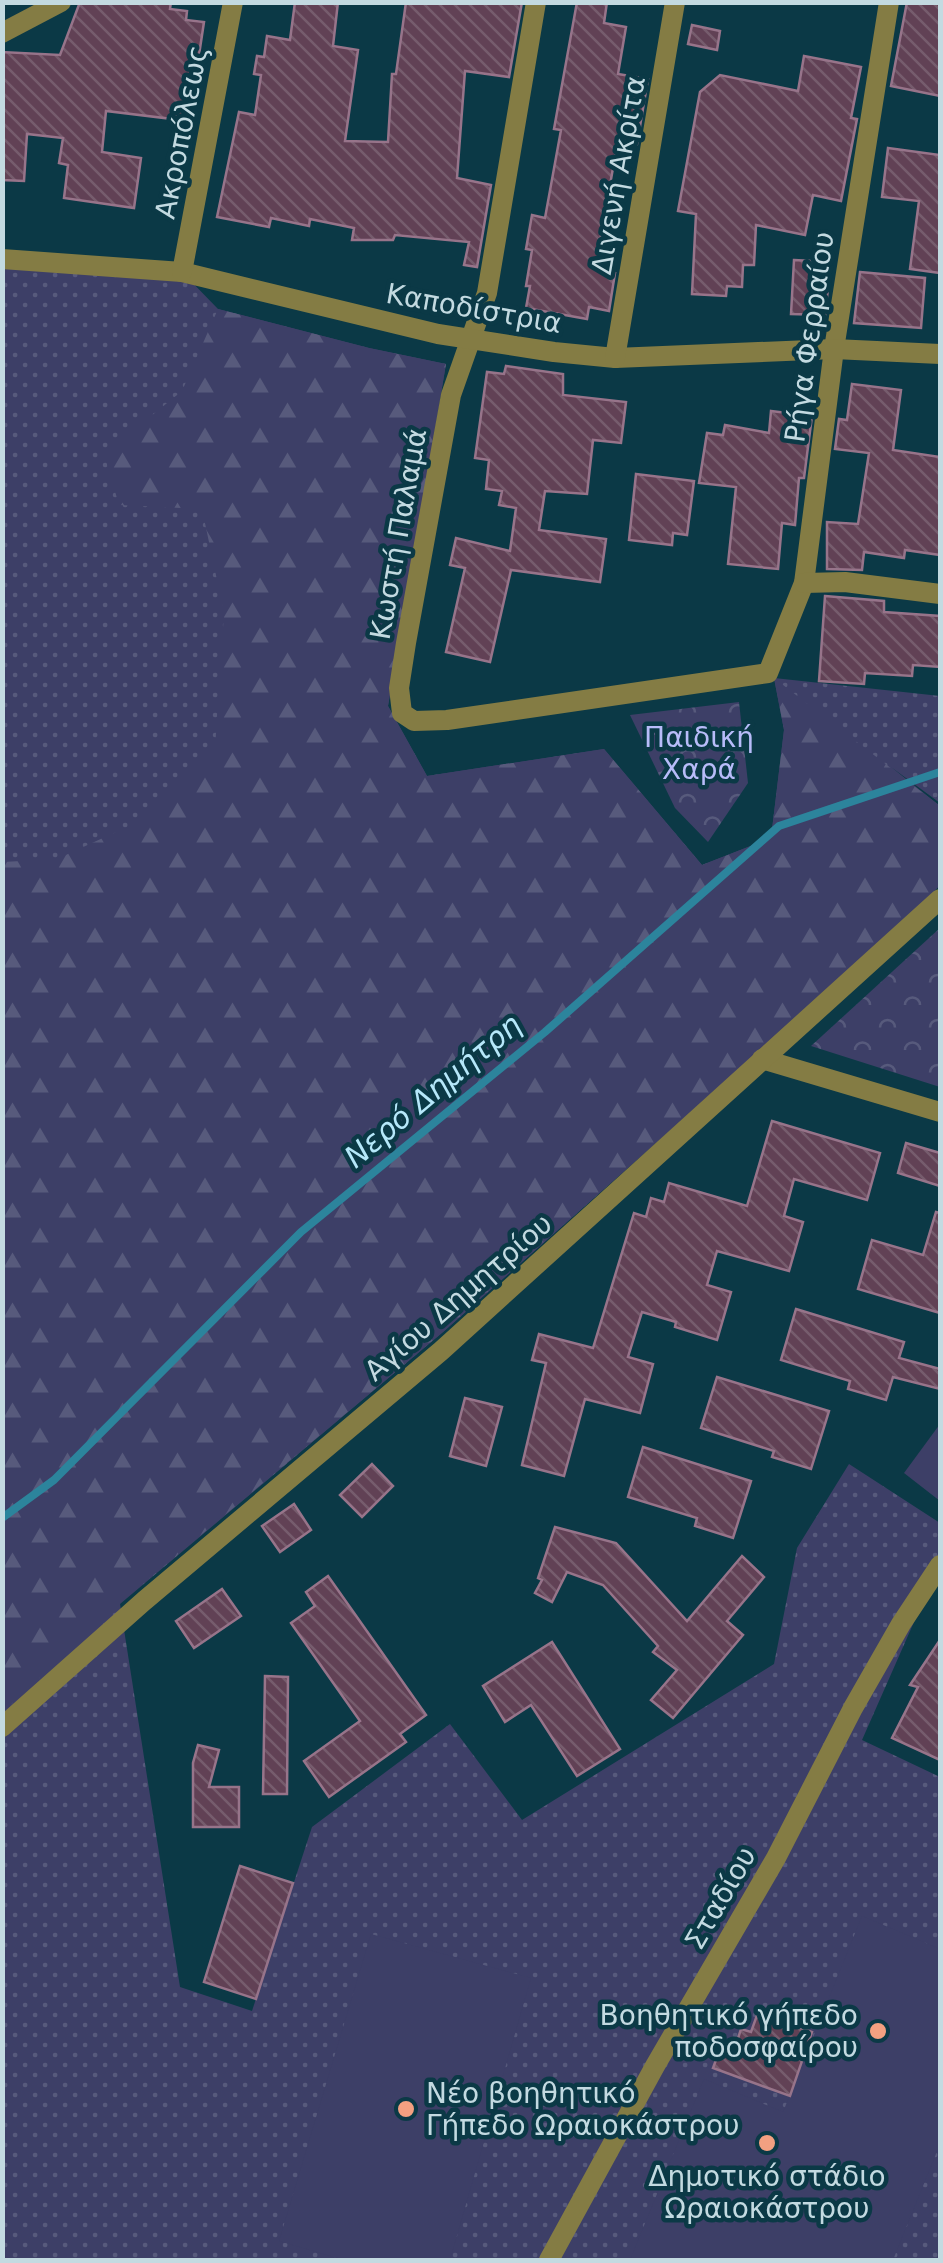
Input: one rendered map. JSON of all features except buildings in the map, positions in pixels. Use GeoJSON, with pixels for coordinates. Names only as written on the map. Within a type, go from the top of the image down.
{"type":"FeatureCollection","features":[{"type":"Feature","properties":{"kind":"street"},"geometry":{"type":"LineString","coordinates":[[2,33],[61,2]]}},
{"type":"Feature","properties":{"kind":"street","name":"Ακροπόλεως"},"geometry":{"type":"LineString","coordinates":[[182,272],[233,2]]}},
{"type":"Feature","properties":{"kind":"street","name":"Κωστή Παλαμά"},"geometry":{"type":"LineString","coordinates":[[536,2],[488,293],[452,396],[441,452],[399,688],[402,713],[414,721],[448,720],[768,674]]}},
{"type":"Feature","properties":{"kind":"street","name":"Διγενή Ακρίτα"},"geometry":{"type":"LineString","coordinates":[[615,358],[675,2]]}},
{"type":"Feature","properties":{"kind":"street","name":"Ρήγα Φερραίου"},"geometry":{"type":"LineString","coordinates":[[768,674],[804,583],[834,349],[889,2]]}},
{"type":"Feature","properties":{"kind":"street","name":"Καποδίστρια"},"geometry":{"type":"LineString","coordinates":[[2,259],[182,272],[472,339],[615,358],[834,349],[940,354]]}},
{"type":"Feature","properties":{"kind":"street"},"geometry":{"type":"LineString","coordinates":[[804,583],[845,582],[940,594]]}},
{"type":"Feature","properties":{"kind":"street","name":"Αγίου Δημητρίου"},"geometry":{"type":"LineString","coordinates":[[2,1727],[144,1601],[441,1351],[940,899]]}},
{"type":"Feature","properties":{"kind":"street"},"geometry":{"type":"LineString","coordinates":[[762,1059],[940,1112]]}},
{"type":"Feature","properties":{"kind":"street","name":"Σταδίου"},"geometry":{"type":"LineString","coordinates":[[550,2260],[776,1858],[862,1691],[940,1565]]}},
{"type":"Feature","properties":{"kind":"green space"},"geometry":{"type":"Polygon","coordinates":[[[3,252],[182,272],[218,309],[446,364],[388,706],[427,776],[604,749],[702,865],[771,838],[784,730],[774,678],[940,696],[940,803],[891,767],[940,806],[940,885],[899,927],[443,1332],[120,1604],[180,1987],[252,2011],[312,1827],[450,1724],[522,1820],[774,1664],[797,1548],[849,1464],[940,1523],[940,1563],[862,1740],[940,1777],[940,2260],[3,2260],[3,252]]]}},
{"type":"Feature","properties":{"kind":"green space"},"geometry":{"type":"Polygon","coordinates":[[[218,309],[446,364],[388,706],[427,776],[604,749],[702,865],[771,838],[784,730],[774,678],[940,806],[940,885],[899,927],[443,1332],[120,1603],[3,1712],[3,862],[57,859],[140,821],[215,748],[224,613],[202,509],[119,505],[104,454],[182,391],[218,309]]]}},
{"type":"Feature","properties":{"kind":"green space","name":"Παιδική Χαρά"},"geometry":{"type":"Polygon","coordinates":[[[739,702],[748,783],[708,842],[675,808],[630,715],[739,702]]]}},
{"type":"Feature","properties":{"kind":"green space"},"geometry":{"type":"Polygon","coordinates":[[[940,928],[940,1087],[811,1046],[940,928]]]}},
{"type":"Feature","properties":{"kind":"green space"},"geometry":{"type":"Polygon","coordinates":[[[940,1424],[940,1501],[904,1473],[940,1424]]]}},
{"type":"Feature","properties":{"kind":"green space"},"geometry":{"type":"Polygon","coordinates":[[[862,1916],[940,1949],[940,2144],[893,2260],[630,2260],[704,2079],[783,2112],[862,1916]]]}},
{"type":"Feature","properties":{"kind":"green space","name":"Νέο βοηθητικό Γήπεδο Ωραιοκάστρου"},"geometry":{"type":"Polygon","coordinates":[[[371,1934],[531,1978],[450,2260],[344,2260],[279,2241],[371,1934]]]}},
{"type":"Feature","properties":{"kind":"waterway","name":"Νερό Δημήτρη"},"geometry":{"type":"LineString","coordinates":[[2,1518],[54,1480],[301,1232],[545,1032],[779,826],[940,772]]}},
{"type":"Feature","properties":{"kind":"place","name":"Βοηθητικό γήπεδο ποδοσφαίρου"},"geometry":{"type":"Point","coordinates":[878,2031]}},
{"type":"Feature","properties":{"kind":"place","name":"Νέο βοηθητικό Γήπεδο Ωραιοκάστρου"},"geometry":{"type":"Point","coordinates":[406,2109]}},
{"type":"Feature","properties":{"kind":"place","name":"Δημοτικό στάδιο Ωραιοκάστρου"},"geometry":{"type":"Point","coordinates":[767,2143]}}]}
